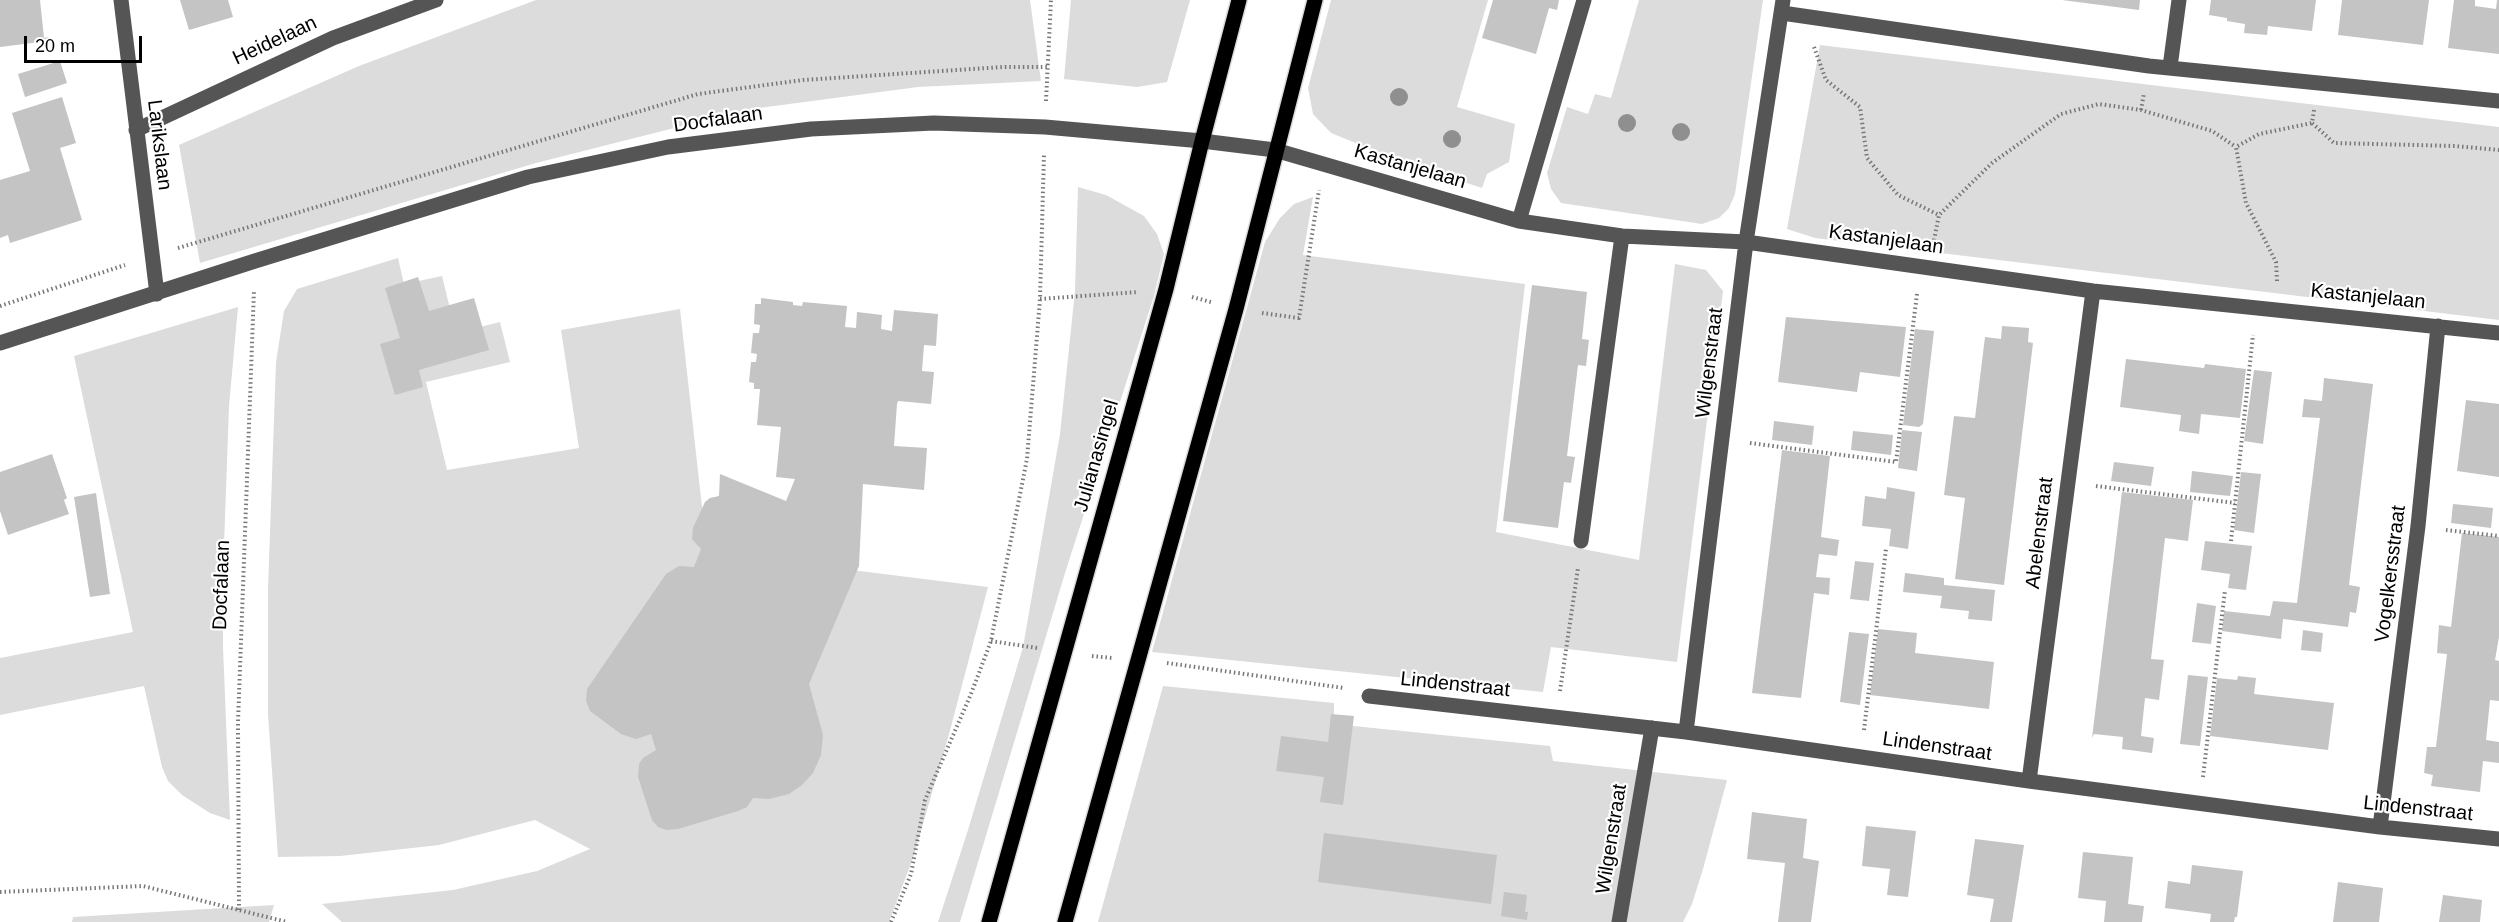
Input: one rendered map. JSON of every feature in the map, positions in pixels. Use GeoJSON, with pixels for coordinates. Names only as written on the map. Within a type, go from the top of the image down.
{"type":"FeatureCollection","features":[{"type":"Feature","properties":{"kind":"main road","name":"Julianasingel"},"geometry":{"type":"LineString","coordinates":[[989,922],[1166,290],[1239,0]]}},
{"type":"Feature","properties":{"kind":"main road"},"geometry":{"type":"LineString","coordinates":[[1065,922],[1236,309],[1315,0]]}},
{"type":"Feature","properties":{"kind":"street","name":"Larikslaan"},"geometry":{"type":"LineString","coordinates":[[120,0],[157,294]]}},
{"type":"Feature","properties":{"kind":"street","name":"Heidelaan"},"geometry":{"type":"LineString","coordinates":[[136,130],[333,38],[436,0]]}},
{"type":"Feature","properties":{"kind":"street"},"geometry":{"type":"LineString","coordinates":[[1519,221],[1584,0]]}},
{"type":"Feature","properties":{"kind":"street"},"geometry":{"type":"LineString","coordinates":[[2170,67],[2179,0]]}},
{"type":"Feature","properties":{"kind":"street"},"geometry":{"type":"LineString","coordinates":[[1783,6],[1802,15],[2149,66],[2499,101]]}},
{"type":"Feature","properties":{"kind":"street","name":"Wilgenstraat"},"geometry":{"type":"LineString","coordinates":[[1686,732],[1746,242],[1783,6]]}},
{"type":"Feature","properties":{"kind":"street","name":"Docfalaan"},"geometry":{"type":"LineString","coordinates":[[0,343],[528,177],[668,147],[811,129],[934,123],[1045,127],[1202,141]]}},
{"type":"Feature","properties":{"kind":"street","name":"Kastanjelaan"},"geometry":{"type":"LineString","coordinates":[[1202,141],[1275,150],[1519,221],[1622,236],[1746,242],[2093,291],[2499,333]]}},
{"type":"Feature","properties":{"kind":"street"},"geometry":{"type":"LineString","coordinates":[[1581,540],[1622,236]]}},
{"type":"Feature","properties":{"kind":"street","name":"Abelenstraat"},"geometry":{"type":"LineString","coordinates":[[2029,781],[2093,291]]}},
{"type":"Feature","properties":{"kind":"street","name":"Vogelkersstraat"},"geometry":{"type":"LineString","coordinates":[[2380,827],[2418,526],[2438,326]]}},
{"type":"Feature","properties":{"kind":"street","name":"Lindenstraat"},"geometry":{"type":"LineString","coordinates":[[1369,696],[1686,732],[2029,781],[2380,827],[2499,839]]}},
{"type":"Feature","properties":{"kind":"street","name":"Wilgenstraat"},"geometry":{"type":"LineString","coordinates":[[1619,922],[1652,728]]}},
{"type":"Feature","properties":{"kind":"path"},"geometry":{"type":"LineString","coordinates":[[891,922],[910,874],[925,800],[971,694],[991,640],[1027,459],[1040,299],[1051,0]]}},
{"type":"Feature","properties":{"kind":"path"},"geometry":{"type":"LineString","coordinates":[[1802,15],[1826,80],[1860,107],[1867,158],[1898,195],[1939,215]]}},
{"type":"Feature","properties":{"kind":"path"},"geometry":{"type":"LineString","coordinates":[[2312,123],[2320,82]]}},
{"type":"Feature","properties":{"kind":"path"},"geometry":{"type":"LineString","coordinates":[[1721,440],[1896,462],[1926,267],[1939,215],[1992,164],[2061,114],[2099,104],[2141,110],[2212,130],[2236,147],[2246,203],[2276,262],[2278,309]]}},
{"type":"Feature","properties":{"kind":"path"},"geometry":{"type":"LineString","coordinates":[[2236,147],[2259,134],[2312,123]]}},
{"type":"Feature","properties":{"kind":"path"},"geometry":{"type":"LineString","coordinates":[[2312,123],[2334,143],[2456,146],[2499,150]]}},
{"type":"Feature","properties":{"kind":"path","name":"Docfalaan"},"geometry":{"type":"LineString","coordinates":[[239,910],[238,722],[255,261]]}},
{"type":"Feature","properties":{"kind":"path"},"geometry":{"type":"LineString","coordinates":[[2231,541],[2256,307]]}},
{"type":"Feature","properties":{"kind":"path"},"geometry":{"type":"LineString","coordinates":[[2068,482],[2235,503]]}},
{"type":"Feature","properties":{"kind":"path"},"geometry":{"type":"LineString","coordinates":[[2418,526],[2499,536]]}},
{"type":"Feature","properties":{"kind":"path"},"geometry":{"type":"LineString","coordinates":[[1556,717],[1581,540]]}},
{"type":"Feature","properties":{"kind":"path"},"geometry":{"type":"LineString","coordinates":[[1861,757],[1886,549]]}},
{"type":"Feature","properties":{"kind":"path"},"geometry":{"type":"LineString","coordinates":[[2200,803],[2225,590]]}},
{"type":"Feature","properties":{"kind":"path"},"geometry":{"type":"LineString","coordinates":[[991,640],[1064,653],[1137,660],[1344,688],[1369,696]]}},
{"type":"Feature","properties":{"kind":"path"},"geometry":{"type":"LineString","coordinates":[[0,892],[143,886],[287,922]]}},
{"type":"Feature","properties":{"kind":"shaded area"},"geometry":{"type":"Polygon","coordinates":[[[536,0],[1030,0],[1041,81],[918,87],[759,108],[536,163],[200,263],[179,145],[359,66],[536,0]]]}},
{"type":"Feature","properties":{"kind":"shaded area"},"geometry":{"type":"Polygon","coordinates":[[[1071,0],[1190,0],[1167,82],[1137,87],[1064,79],[1071,0]]]}},
{"type":"Feature","properties":{"kind":"shaded area"},"geometry":{"type":"Polygon","coordinates":[[[1331,0],[1488,0],[1457,107],[1515,124],[1509,162],[1487,174],[1482,188],[1400,161],[1331,133],[1313,114],[1308,88],[1331,0]]]}},
{"type":"Feature","properties":{"kind":"shaded area"},"geometry":{"type":"Polygon","coordinates":[[[1639,0],[1763,0],[1735,194],[1729,208],[1719,218],[1702,224],[1561,203],[1551,189],[1547,173],[1567,107],[1588,114],[1595,94],[1611,98],[1639,0]]]}},
{"type":"Feature","properties":{"kind":"shaded area"},"geometry":{"type":"Polygon","coordinates":[[[1820,45],[2499,127],[2499,320],[1815,238],[1787,229],[1820,45]]]}},
{"type":"Feature","properties":{"kind":"shaded area"},"geometry":{"type":"Polygon","coordinates":[[[1078,187],[1106,195],[1144,216],[1157,234],[1164,254],[1154,296],[1065,573],[960,922],[938,922],[1023,647],[1060,434],[1075,291],[1078,187]]]}},
{"type":"Feature","properties":{"kind":"shaded area"},"geometry":{"type":"Polygon","coordinates":[[[1313,197],[1303,255],[1525,284],[1496,532],[1639,560],[1675,264],[1706,270],[1723,291],[1677,662],[1551,647],[1543,692],[1152,652],[1265,242],[1280,218],[1294,204],[1313,197]]]}},
{"type":"Feature","properties":{"kind":"shaded area"},"geometry":{"type":"Polygon","coordinates":[[[398,258],[404,284],[442,276],[456,333],[500,322],[510,362],[426,382],[447,470],[579,448],[561,330],[680,309],[707,552],[988,587],[913,858],[889,922],[342,922],[322,904],[453,890],[537,871],[590,849],[535,820],[439,845],[340,856],[278,857],[268,714],[268,589],[276,362],[284,311],[297,289],[398,258]]]}},
{"type":"Feature","properties":{"kind":"shaded area"},"geometry":{"type":"Polygon","coordinates":[[[238,307],[229,406],[223,573],[223,647],[230,820],[210,813],[182,795],[168,781],[162,767],[144,686],[0,715],[0,658],[133,632],[74,356],[238,307]]]}},
{"type":"Feature","properties":{"kind":"shaded area"},"geometry":{"type":"Polygon","coordinates":[[[1163,686],[1334,703],[1334,724],[1550,746],[1553,761],[1727,780],[1692,904],[1683,922],[1098,922],[1163,686]]]}},
{"type":"Feature","properties":{"kind":"shaded area"},"geometry":{"type":"Polygon","coordinates":[[[274,905],[269,922],[72,922],[73,917],[274,905]]]}},
{"type":"Feature","properties":{"kind":"building"},"geometry":{"type":"Polygon","coordinates":[[[0,0],[40,0],[44,38],[48,37],[48,41],[0,47],[0,0]]]}},
{"type":"Feature","properties":{"kind":"building"},"geometry":{"type":"Polygon","coordinates":[[[180,0],[228,0],[233,17],[189,30],[180,0]]]}},
{"type":"Feature","properties":{"kind":"building"},"geometry":{"type":"Polygon","coordinates":[[[1493,0],[1559,0],[1557,10],[1549,8],[1536,54],[1482,38],[1493,0]]]}},
{"type":"Feature","properties":{"kind":"building"},"geometry":{"type":"Polygon","coordinates":[[[2062,0],[2140,0],[2139,10],[2062,0]]]}},
{"type":"Feature","properties":{"kind":"building"},"geometry":{"type":"Polygon","coordinates":[[[2211,0],[2316,0],[2312,31],[2268,26],[2267,35],[2244,33],[2245,24],[2209,15],[2211,0]]]}},
{"type":"Feature","properties":{"kind":"building"},"geometry":{"type":"Polygon","coordinates":[[[2342,0],[2429,0],[2423,45],[2338,35],[2342,0]]]}},
{"type":"Feature","properties":{"kind":"building"},"geometry":{"type":"Polygon","coordinates":[[[2454,0],[2475,0],[2475,6],[2496,9],[2497,0],[2499,0],[2499,54],[2448,48],[2454,0]]]}},
{"type":"Feature","properties":{"kind":"building"},"geometry":{"type":"Polygon","coordinates":[[[60,61],[67,83],[25,97],[18,74],[60,61]]]}},
{"type":"Feature","properties":{"kind":"building"},"geometry":{"type":"Polygon","coordinates":[[[62,97],[76,143],[60,148],[82,220],[10,243],[8,235],[0,238],[0,180],[30,171],[12,113],[62,97]]]}},
{"type":"Feature","properties":{"kind":"building"},"geometry":{"type":"Polygon","coordinates":[[[418,277],[429,311],[474,298],[489,350],[419,370],[423,387],[395,395],[380,344],[400,338],[385,288],[418,277]]]}},
{"type":"Feature","properties":{"kind":"building"},"geometry":{"type":"Polygon","coordinates":[[[1532,285],[1587,292],[1582,339],[1589,340],[1586,366],[1578,365],[1567,456],[1575,457],[1571,483],[1564,482],[1558,528],[1503,521],[1532,285]]]}},
{"type":"Feature","properties":{"kind":"building"},"geometry":{"type":"Polygon","coordinates":[[[761,298],[793,302],[793,305],[802,306],[803,302],[847,306],[845,327],[856,328],[857,312],[882,315],[881,329],[892,331],[894,310],[938,314],[936,346],[924,345],[922,371],[934,372],[931,404],[898,401],[897,404],[894,446],[927,448],[924,490],[863,484],[859,566],[809,684],[823,735],[821,755],[813,773],[789,794],[769,799],[753,798],[747,807],[738,811],[678,829],[667,830],[658,827],[652,820],[638,777],[639,764],[643,758],[656,750],[651,734],[636,739],[621,734],[590,711],[586,701],[587,689],[666,574],[679,566],[694,567],[701,549],[692,539],[693,528],[705,502],[719,496],[720,474],[786,501],[795,479],[776,477],[781,427],[757,425],[760,389],[754,389],[754,383],[749,382],[751,362],[756,362],[757,354],[751,353],[753,333],[759,333],[760,325],[754,324],[755,304],[761,304],[761,298]]]}},
{"type":"Feature","properties":{"kind":"building"},"geometry":{"type":"Polygon","coordinates":[[[1786,317],[1906,327],[1900,377],[1860,372],[1857,392],[1778,382],[1786,317]]]}},
{"type":"Feature","properties":{"kind":"building"},"geometry":{"type":"Polygon","coordinates":[[[2002,326],[2029,328],[2028,342],[2033,343],[2004,585],[1955,579],[1965,498],[1944,495],[1954,416],[1975,418],[1985,337],[2001,339],[2002,326]]]}},
{"type":"Feature","properties":{"kind":"building"},"geometry":{"type":"Polygon","coordinates":[[[1915,329],[1934,331],[1923,424],[1919,427],[1903,425],[1915,329]]]}},
{"type":"Feature","properties":{"kind":"building"},"geometry":{"type":"Polygon","coordinates":[[[2126,359],[2204,368],[2205,364],[2246,369],[2240,418],[2201,414],[2199,434],[2179,431],[2181,415],[2120,407],[2126,359]]]}},
{"type":"Feature","properties":{"kind":"building"},"geometry":{"type":"Polygon","coordinates":[[[2254,370],[2272,372],[2263,444],[2244,441],[2254,370]]]}},
{"type":"Feature","properties":{"kind":"building"},"geometry":{"type":"Polygon","coordinates":[[[2324,378],[2373,384],[2349,585],[2360,587],[2356,613],[2350,612],[2348,627],[2283,619],[2281,639],[2222,631],[2224,611],[2270,616],[2273,601],[2297,603],[2320,418],[2302,417],[2304,399],[2322,401],[2324,378]]]}},
{"type":"Feature","properties":{"kind":"building"},"geometry":{"type":"Polygon","coordinates":[[[2466,400],[2499,404],[2499,477],[2457,471],[2466,400]]]}},
{"type":"Feature","properties":{"kind":"building"},"geometry":{"type":"Polygon","coordinates":[[[1774,421],[1814,426],[1812,445],[1772,440],[1774,421]]]}},
{"type":"Feature","properties":{"kind":"building"},"geometry":{"type":"Polygon","coordinates":[[[1902,430],[1922,432],[1917,471],[1898,468],[1902,430]]]}},
{"type":"Feature","properties":{"kind":"building"},"geometry":{"type":"Polygon","coordinates":[[[1853,431],[1893,435],[1891,455],[1851,450],[1853,431]]]}},
{"type":"Feature","properties":{"kind":"building"},"geometry":{"type":"Polygon","coordinates":[[[1782,450],[1830,456],[1821,537],[1839,540],[1837,556],[1819,554],[1816,577],[1830,578],[1829,595],[1814,593],[1801,698],[1752,693],[1782,450]]]}},
{"type":"Feature","properties":{"kind":"building"},"geometry":{"type":"Polygon","coordinates":[[[52,454],[67,498],[64,500],[69,514],[8,535],[0,511],[0,472],[52,454]]]}},
{"type":"Feature","properties":{"kind":"building"},"geometry":{"type":"Polygon","coordinates":[[[2114,462],[2154,467],[2151,486],[2111,481],[2114,462]]]}},
{"type":"Feature","properties":{"kind":"building"},"geometry":{"type":"Polygon","coordinates":[[[2192,471],[2233,476],[2230,496],[2190,492],[2192,471]]]}},
{"type":"Feature","properties":{"kind":"building"},"geometry":{"type":"Polygon","coordinates":[[[2241,472],[2261,474],[2254,533],[2234,530],[2241,472]]]}},
{"type":"Feature","properties":{"kind":"building"},"geometry":{"type":"Polygon","coordinates":[[[1887,487],[1915,492],[1908,549],[1889,546],[1891,529],[1862,526],[1865,496],[1886,499],[1887,487]]]}},
{"type":"Feature","properties":{"kind":"building"},"geometry":{"type":"Polygon","coordinates":[[[2122,492],[2193,500],[2188,541],[2165,538],[2151,659],[2164,660],[2159,700],[2145,698],[2141,736],[2154,738],[2152,753],[2122,749],[2123,737],[2094,734],[2092,738],[2122,492]]]}},
{"type":"Feature","properties":{"kind":"building"},"geometry":{"type":"Polygon","coordinates":[[[96,493],[110,594],[90,597],[74,497],[96,493]]]}},
{"type":"Feature","properties":{"kind":"building"},"geometry":{"type":"Polygon","coordinates":[[[2453,504],[2493,508],[2491,528],[2451,523],[2453,504]]]}},
{"type":"Feature","properties":{"kind":"building"},"geometry":{"type":"Polygon","coordinates":[[[2462,533],[2499,537],[2499,637],[2495,660],[2499,661],[2499,701],[2490,700],[2486,740],[2499,742],[2499,763],[2483,761],[2480,792],[2431,786],[2433,775],[2424,773],[2427,747],[2436,747],[2447,654],[2437,653],[2439,625],[2451,627],[2462,533]]]}},
{"type":"Feature","properties":{"kind":"building"},"geometry":{"type":"Polygon","coordinates":[[[2205,541],[2252,546],[2246,590],[2228,588],[2230,574],[2201,570],[2205,541]]]}},
{"type":"Feature","properties":{"kind":"building"},"geometry":{"type":"Polygon","coordinates":[[[1855,561],[1874,563],[1869,601],[1850,599],[1855,561]]]}},
{"type":"Feature","properties":{"kind":"building"},"geometry":{"type":"Polygon","coordinates":[[[1905,573],[1944,578],[1944,585],[1995,590],[1992,621],[1968,619],[1969,611],[1940,608],[1942,596],[1903,592],[1905,573]]]}},
{"type":"Feature","properties":{"kind":"building"},"geometry":{"type":"Polygon","coordinates":[[[2197,603],[2216,606],[2211,644],[2192,642],[2197,603]]]}},
{"type":"Feature","properties":{"kind":"building"},"geometry":{"type":"Polygon","coordinates":[[[1878,629],[1917,633],[1915,653],[1994,662],[1989,709],[1870,695],[1878,629]]]}},
{"type":"Feature","properties":{"kind":"building"},"geometry":{"type":"Polygon","coordinates":[[[2303,630],[2323,633],[2321,652],[2301,650],[2303,630]]]}},
{"type":"Feature","properties":{"kind":"building"},"geometry":{"type":"Polygon","coordinates":[[[1849,632],[1869,634],[1860,705],[1840,702],[1849,632]]]}},
{"type":"Feature","properties":{"kind":"building"},"geometry":{"type":"Polygon","coordinates":[[[2188,675],[2208,677],[2200,746],[2180,744],[2188,675]]]}},
{"type":"Feature","properties":{"kind":"building"},"geometry":{"type":"Polygon","coordinates":[[[2238,676],[2256,678],[2254,694],[2334,703],[2328,750],[2210,736],[2217,678],[2237,680],[2238,676]]]}},
{"type":"Feature","properties":{"kind":"building"},"geometry":{"type":"Polygon","coordinates":[[[1331,714],[1354,716],[1343,805],[1320,802],[1324,777],[1276,771],[1281,736],[1328,742],[1331,714]]]}},
{"type":"Feature","properties":{"kind":"building"},"geometry":{"type":"Polygon","coordinates":[[[1752,812],[1807,819],[1803,858],[1819,861],[1811,922],[1778,922],[1785,863],[1747,859],[1752,812]]]}},
{"type":"Feature","properties":{"kind":"building"},"geometry":{"type":"Polygon","coordinates":[[[1866,826],[1916,831],[1908,897],[1887,895],[1890,869],[1862,866],[1866,826]]]}},
{"type":"Feature","properties":{"kind":"building"},"geometry":{"type":"Polygon","coordinates":[[[1324,833],[1497,855],[1491,904],[1318,882],[1324,833]]]}},
{"type":"Feature","properties":{"kind":"building"},"geometry":{"type":"Polygon","coordinates":[[[1975,839],[2024,845],[2012,922],[1990,922],[1994,899],[1967,895],[1975,839]]]}},
{"type":"Feature","properties":{"kind":"building"},"geometry":{"type":"Polygon","coordinates":[[[2083,852],[2133,857],[2128,904],[2144,906],[2142,922],[2104,922],[2106,901],[2078,898],[2083,852]]]}},
{"type":"Feature","properties":{"kind":"building"},"geometry":{"type":"Polygon","coordinates":[[[2192,865],[2243,871],[2237,917],[2234,922],[2210,922],[2211,914],[2165,908],[2168,881],[2190,884],[2192,865]]]}},
{"type":"Feature","properties":{"kind":"building"},"geometry":{"type":"Polygon","coordinates":[[[2338,882],[2383,888],[2379,922],[2333,922],[2338,882]]]}},
{"type":"Feature","properties":{"kind":"building"},"geometry":{"type":"Polygon","coordinates":[[[1504,892],[1527,895],[1525,912],[1528,912],[1527,920],[1501,916],[1504,892]]]}},
{"type":"Feature","properties":{"kind":"building"},"geometry":{"type":"Polygon","coordinates":[[[2443,895],[2482,900],[2480,922],[2439,922],[2443,895]]]}}]}
